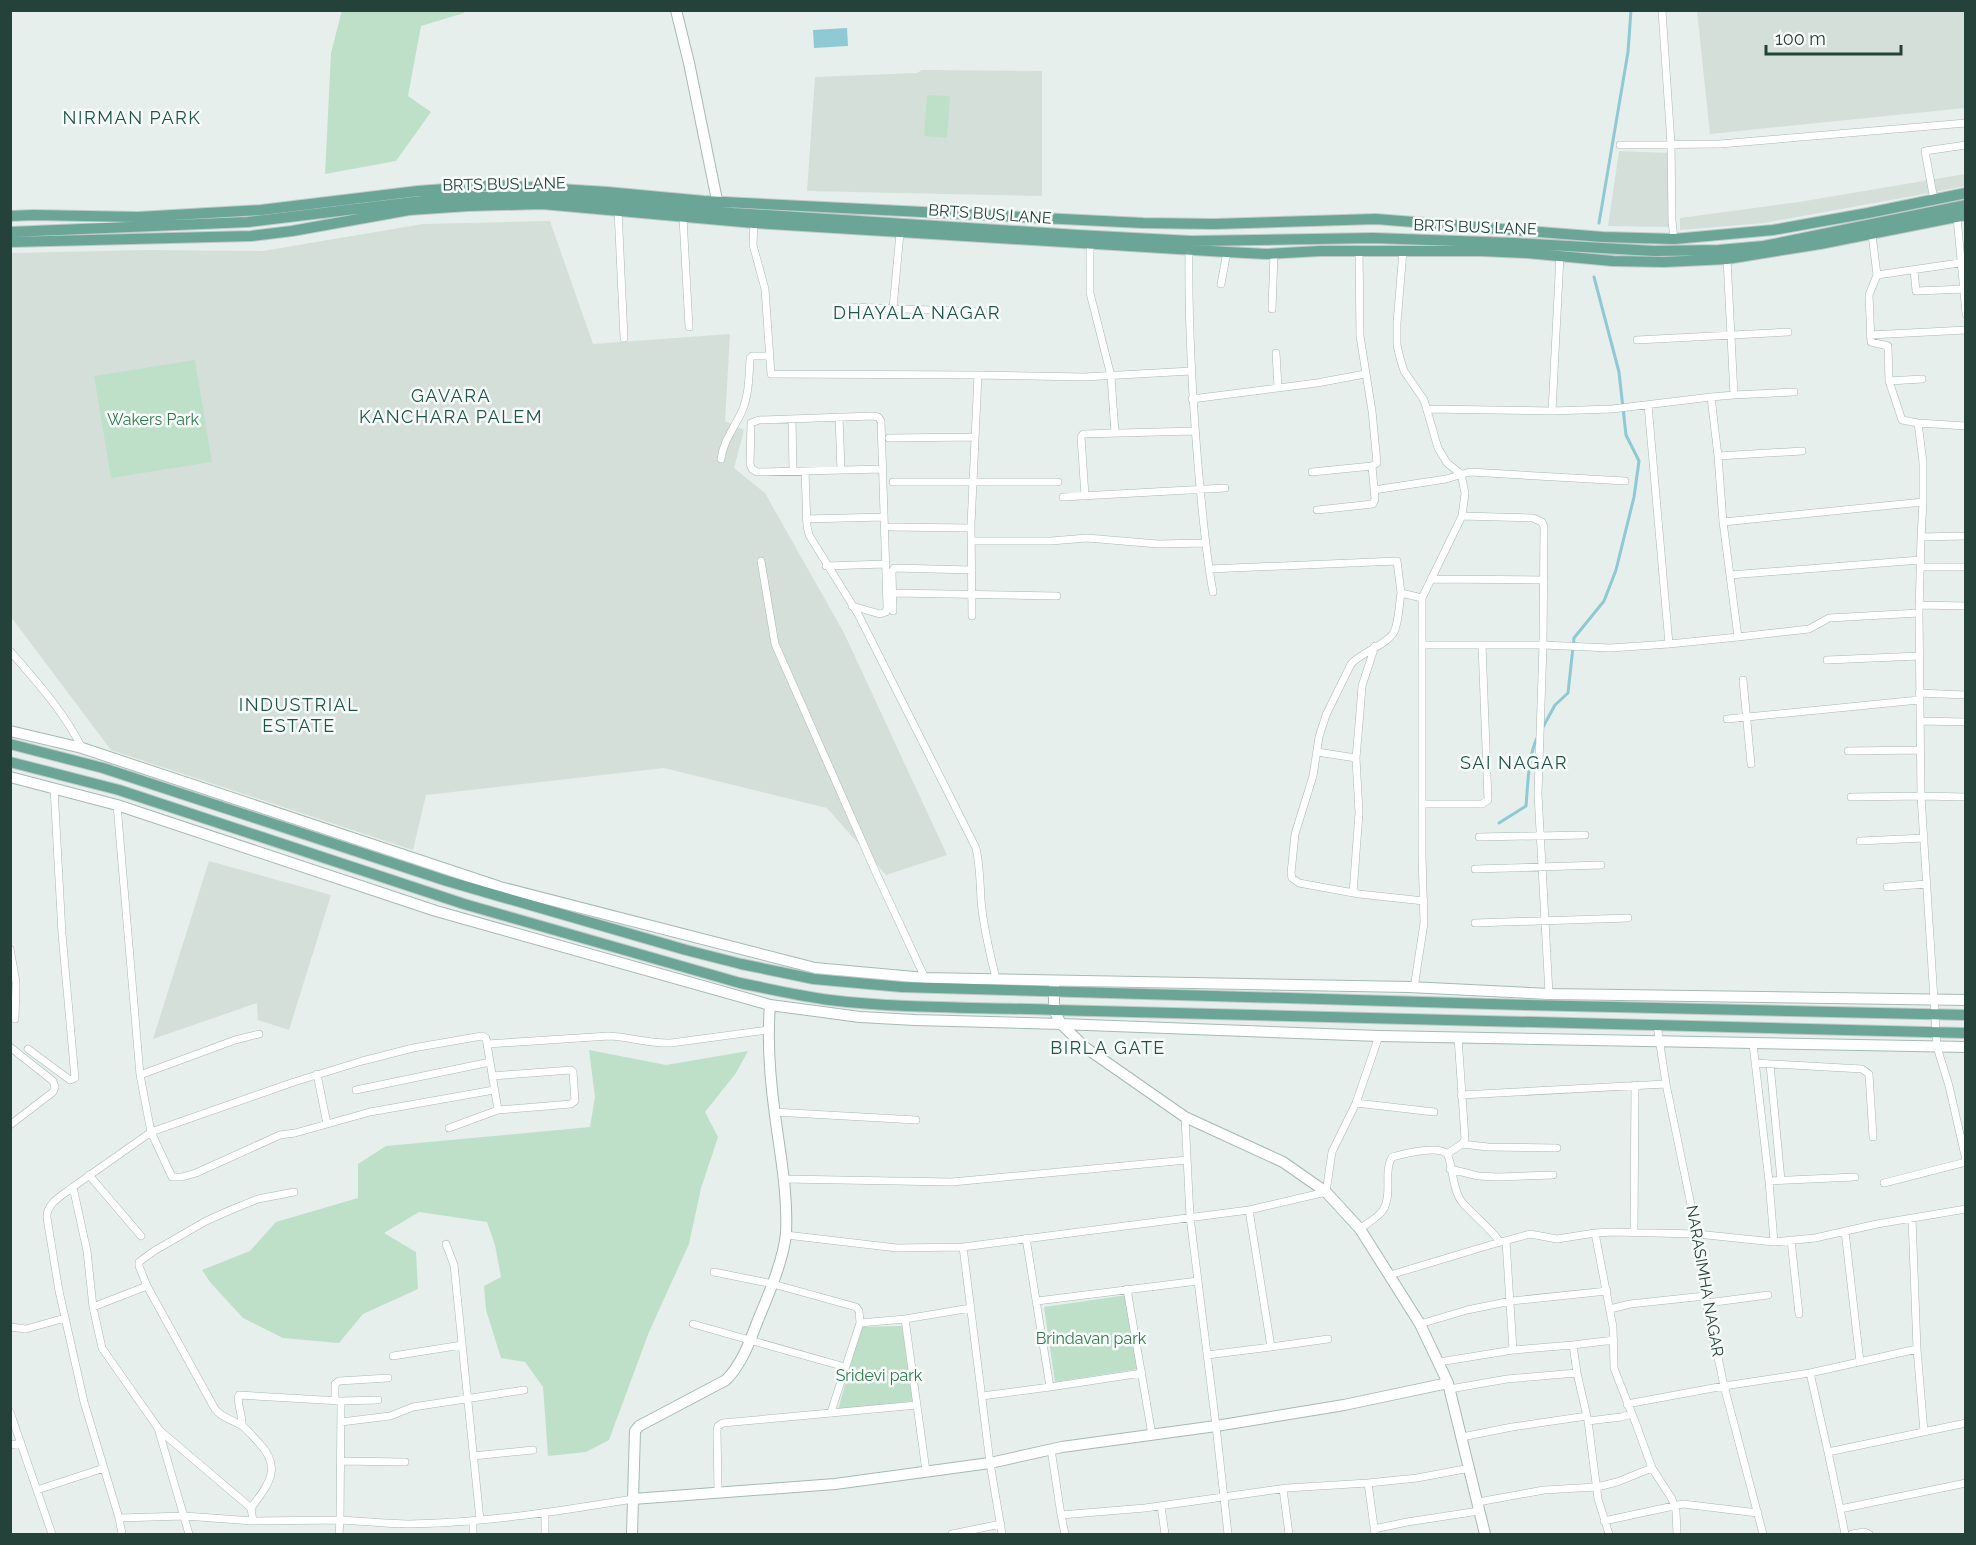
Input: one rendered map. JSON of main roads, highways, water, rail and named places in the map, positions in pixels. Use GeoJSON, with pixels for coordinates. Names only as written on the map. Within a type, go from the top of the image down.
{"type":"FeatureCollection","features":[{"type":"Feature","properties":{"kind":"main road"},"geometry":{"type":"LineString","coordinates":[[10,216],[138,217],[261,210],[440,189],[498,185],[607,192],[719,211],[1214,224],[1376,219],[1603,237],[1674,238],[1773,230],[1965,193]]}},
{"type":"Feature","properties":{"kind":"main road","name":"BRTS BUS LANE"},"geometry":{"type":"LineString","coordinates":[[10,232],[248,222],[455,197],[504,196],[587,199],[719,211],[1191,241],[1373,238],[1654,251],[1719,250],[1764,246],[1965,205]]}},
{"type":"Feature","properties":{"kind":"main road"},"geometry":{"type":"LineString","coordinates":[[10,242],[251,236],[409,210],[542,204],[683,218],[719,211],[754,224],[1188,250],[1274,254],[1480,251],[1613,261],[1664,262],[1727,259],[1781,252],[1961,216]]}},
{"type":"Feature","properties":{"kind":"main road"},"geometry":{"type":"LineString","coordinates":[[1826,221],[1829,234]]}},
{"type":"Feature","properties":{"kind":"main road"},"geometry":{"type":"LineString","coordinates":[[10,744],[103,768],[447,881],[741,964],[814,979],[872,986],[1054,986],[1526,1005],[1965,1015]]}},
{"type":"Feature","properties":{"kind":"main road"},"geometry":{"type":"LineString","coordinates":[[10,762],[119,790],[464,904],[740,982],[830,1000],[924,1006],[1054,1010],[1965,1033]]}},
{"type":"Feature","properties":{"kind":"water"},"geometry":{"type":"Polygon","coordinates":[[[847,28],[848,46],[814,48],[813,30],[847,28]]]}},
{"type":"Feature","properties":{"kind":"waterway"},"geometry":{"type":"LineString","coordinates":[[1599,223],[1628,52],[1631,10]]}},
{"type":"Feature","properties":{"kind":"waterway"},"geometry":{"type":"LineString","coordinates":[[1543,727],[1555,705],[1568,693],[1574,638],[1604,601],[1616,570],[1634,497],[1639,461],[1626,435],[1619,372],[1594,277]]}},
{"type":"Feature","properties":{"kind":"waterway"},"geometry":{"type":"LineString","coordinates":[[1499,823],[1526,806],[1530,761],[1538,736]]}},
{"type":"Feature","properties":{"kind":"district","name":"NIRMAN PARK"},"geometry":{"type":"Point","coordinates":[132,117]}},
{"type":"Feature","properties":{"kind":"district","name":"DHAYALA NAGAR"},"geometry":{"type":"Point","coordinates":[917,312]}},
{"type":"Feature","properties":{"kind":"district","name":"GAVARA KANCHARA PALEM"},"geometry":{"type":"Point","coordinates":[451,405]}},
{"type":"Feature","properties":{"kind":"district","name":"INDUSTRIAL ESTATE"},"geometry":{"type":"Point","coordinates":[299,714]}},
{"type":"Feature","properties":{"kind":"district","name":"SAI NAGAR"},"geometry":{"type":"Point","coordinates":[1514,762]}},
{"type":"Feature","properties":{"kind":"district","name":"BIRLA GATE"},"geometry":{"type":"Point","coordinates":[1108,1047]}},
{"type":"Feature","properties":{"kind":"park label","name":"Wakers Park"},"geometry":{"type":"Point","coordinates":[153,419]}},
{"type":"Feature","properties":{"kind":"park label","name":"Brindavan park"},"geometry":{"type":"Point","coordinates":[1091,1338]}},
{"type":"Feature","properties":{"kind":"park label","name":"Sridevi park"},"geometry":{"type":"Point","coordinates":[879,1375]}}]}
